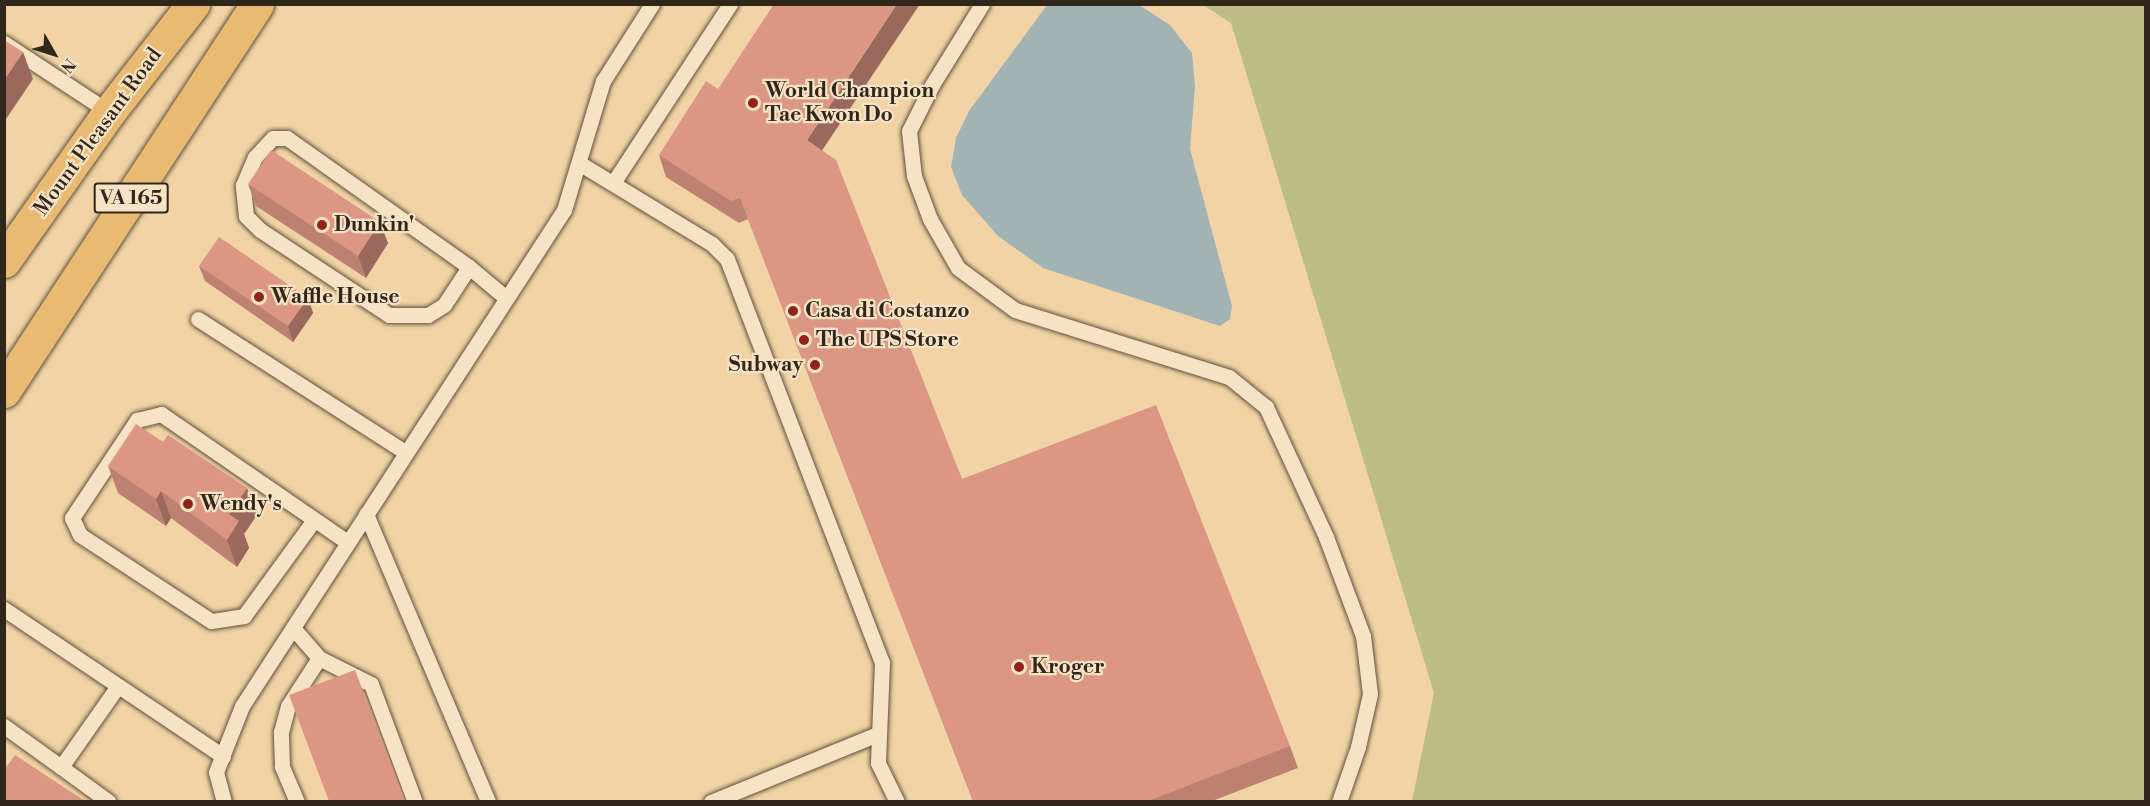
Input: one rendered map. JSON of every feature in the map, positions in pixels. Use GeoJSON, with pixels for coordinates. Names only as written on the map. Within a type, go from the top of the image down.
{"type":"FeatureCollection","features":[{"type":"Feature","properties":{"kind":"highway","name":"Mount Pleasant Road"},"geometry":{"type":"LineString","coordinates":[[4,261],[109,112],[193,4]]}},
{"type":"Feature","properties":{"kind":"highway","name":"VA 165"},"geometry":{"type":"LineString","coordinates":[[6,389],[257,4]]}},
{"type":"Feature","properties":{"kind":"lane"},"geometry":{"type":"LineString","coordinates":[[224,801],[216,772],[242,706],[564,210],[603,81],[652,4]]}},
{"type":"Feature","properties":{"kind":"lane"},"geometry":{"type":"LineString","coordinates":[[613,183],[730,4]]}},
{"type":"Feature","properties":{"kind":"lane"},"geometry":{"type":"LineString","coordinates":[[982,4],[932,86],[909,131],[914,176],[930,219],[958,268],[1015,310],[1229,376],[1266,407],[1326,537],[1363,636],[1370,694],[1358,747],[1339,801]]}},
{"type":"Feature","properties":{"kind":"lane"},"geometry":{"type":"LineString","coordinates":[[4,42],[109,112]]}},
{"type":"Feature","properties":{"kind":"lane"},"geometry":{"type":"LineString","coordinates":[[469,267],[444,305],[428,315],[389,315],[260,230],[246,216],[243,185],[264,143],[273,138],[287,138],[469,267],[506,298]]}},
{"type":"Feature","properties":{"kind":"lane"},"geometry":{"type":"LineString","coordinates":[[579,163],[712,244],[726,259],[882,662],[878,763],[897,801]]}},
{"type":"Feature","properties":{"kind":"lane"},"geometry":{"type":"LineString","coordinates":[[198,319],[405,452]]}},
{"type":"Feature","properties":{"kind":"lane"},"geometry":{"type":"LineString","coordinates":[[314,520],[244,616],[211,621],[80,535],[72,518],[137,420],[161,414],[347,542]]}},
{"type":"Feature","properties":{"kind":"lane"},"geometry":{"type":"LineString","coordinates":[[366,514],[488,801]]}},
{"type":"Feature","properties":{"kind":"lane"},"geometry":{"type":"LineString","coordinates":[[4,609],[223,756]]}},
{"type":"Feature","properties":{"kind":"lane"},"geometry":{"type":"LineString","coordinates":[[293,628],[319,658],[371,684],[415,801]]}},
{"type":"Feature","properties":{"kind":"lane"},"geometry":{"type":"LineString","coordinates":[[297,801],[282,766],[281,732],[288,706],[319,658]]}},
{"type":"Feature","properties":{"kind":"lane"},"geometry":{"type":"LineString","coordinates":[[61,767],[118,686]]}},
{"type":"Feature","properties":{"kind":"lane"},"geometry":{"type":"LineString","coordinates":[[5,728],[110,801]]}},
{"type":"Feature","properties":{"kind":"lane"},"geometry":{"type":"LineString","coordinates":[[711,801],[878,734]]}},
{"type":"Feature","properties":{"kind":"green space"},"geometry":{"type":"Polygon","coordinates":[[[1203,5],[2145,5],[2145,801],[1412,801],[1434,693],[1231,23],[1203,5]]]}},
{"type":"Feature","properties":{"kind":"shaded area"},"geometry":{"type":"Polygon","coordinates":[[[1047,5],[1139,5],[1170,25],[1192,53],[1195,86],[1190,149],[1232,306],[1230,319],[1220,326],[1043,268],[998,236],[962,195],[951,167],[956,138],[969,111],[1047,5]]]}},
{"type":"Feature","properties":{"kind":"building"},"geometry":{"type":"Polygon","coordinates":[[[774,4],[897,4],[807,140],[836,160],[962,479],[1156,405],[1290,746],[1148,801],[973,801],[740,198],[731,201],[659,155],[706,81],[718,89],[774,4]]]}},
{"type":"Feature","properties":{"kind":"building"},"geometry":{"type":"Polygon","coordinates":[[[4,40],[23,52],[4,80],[4,40]]]}},
{"type":"Feature","properties":{"kind":"building"},"geometry":{"type":"Polygon","coordinates":[[[271,150],[380,222],[358,256],[248,184],[271,150]]]}},
{"type":"Feature","properties":{"kind":"building","name":"Waffle House"},"geometry":{"type":"Polygon","coordinates":[[[219,237],[308,298],[288,326],[199,266],[219,237]]]}},
{"type":"Feature","properties":{"kind":"building"},"geometry":{"type":"Polygon","coordinates":[[[136,424],[163,442],[168,435],[247,488],[229,514],[239,521],[227,540],[161,491],[156,499],[108,466],[136,424]]]}},
{"type":"Feature","properties":{"kind":"building"},"geometry":{"type":"Polygon","coordinates":[[[355,670],[405,801],[329,801],[289,695],[355,670]]]}},
{"type":"Feature","properties":{"kind":"building"},"geometry":{"type":"Polygon","coordinates":[[[15,755],[85,801],[4,801],[4,770],[15,755]]]}},
{"type":"Feature","properties":{"kind":"place","name":"World Champion Tae Kwon Do"},"geometry":{"type":"Point","coordinates":[753,103]}},
{"type":"Feature","properties":{"kind":"place","name":"Dunkin'"},"geometry":{"type":"Point","coordinates":[322,225]}},
{"type":"Feature","properties":{"kind":"place","name":"Waffle House"},"geometry":{"type":"Point","coordinates":[259,297]}},
{"type":"Feature","properties":{"kind":"place","name":"Casa di Costanzo"},"geometry":{"type":"Point","coordinates":[793,311]}},
{"type":"Feature","properties":{"kind":"place","name":"The UPS Store"},"geometry":{"type":"Point","coordinates":[804,340]}},
{"type":"Feature","properties":{"kind":"place","name":"Subway"},"geometry":{"type":"Point","coordinates":[815,365]}},
{"type":"Feature","properties":{"kind":"place","name":"Wendy's"},"geometry":{"type":"Point","coordinates":[188,504]}},
{"type":"Feature","properties":{"kind":"place","name":"Kroger"},"geometry":{"type":"Point","coordinates":[1019,667]}}]}
